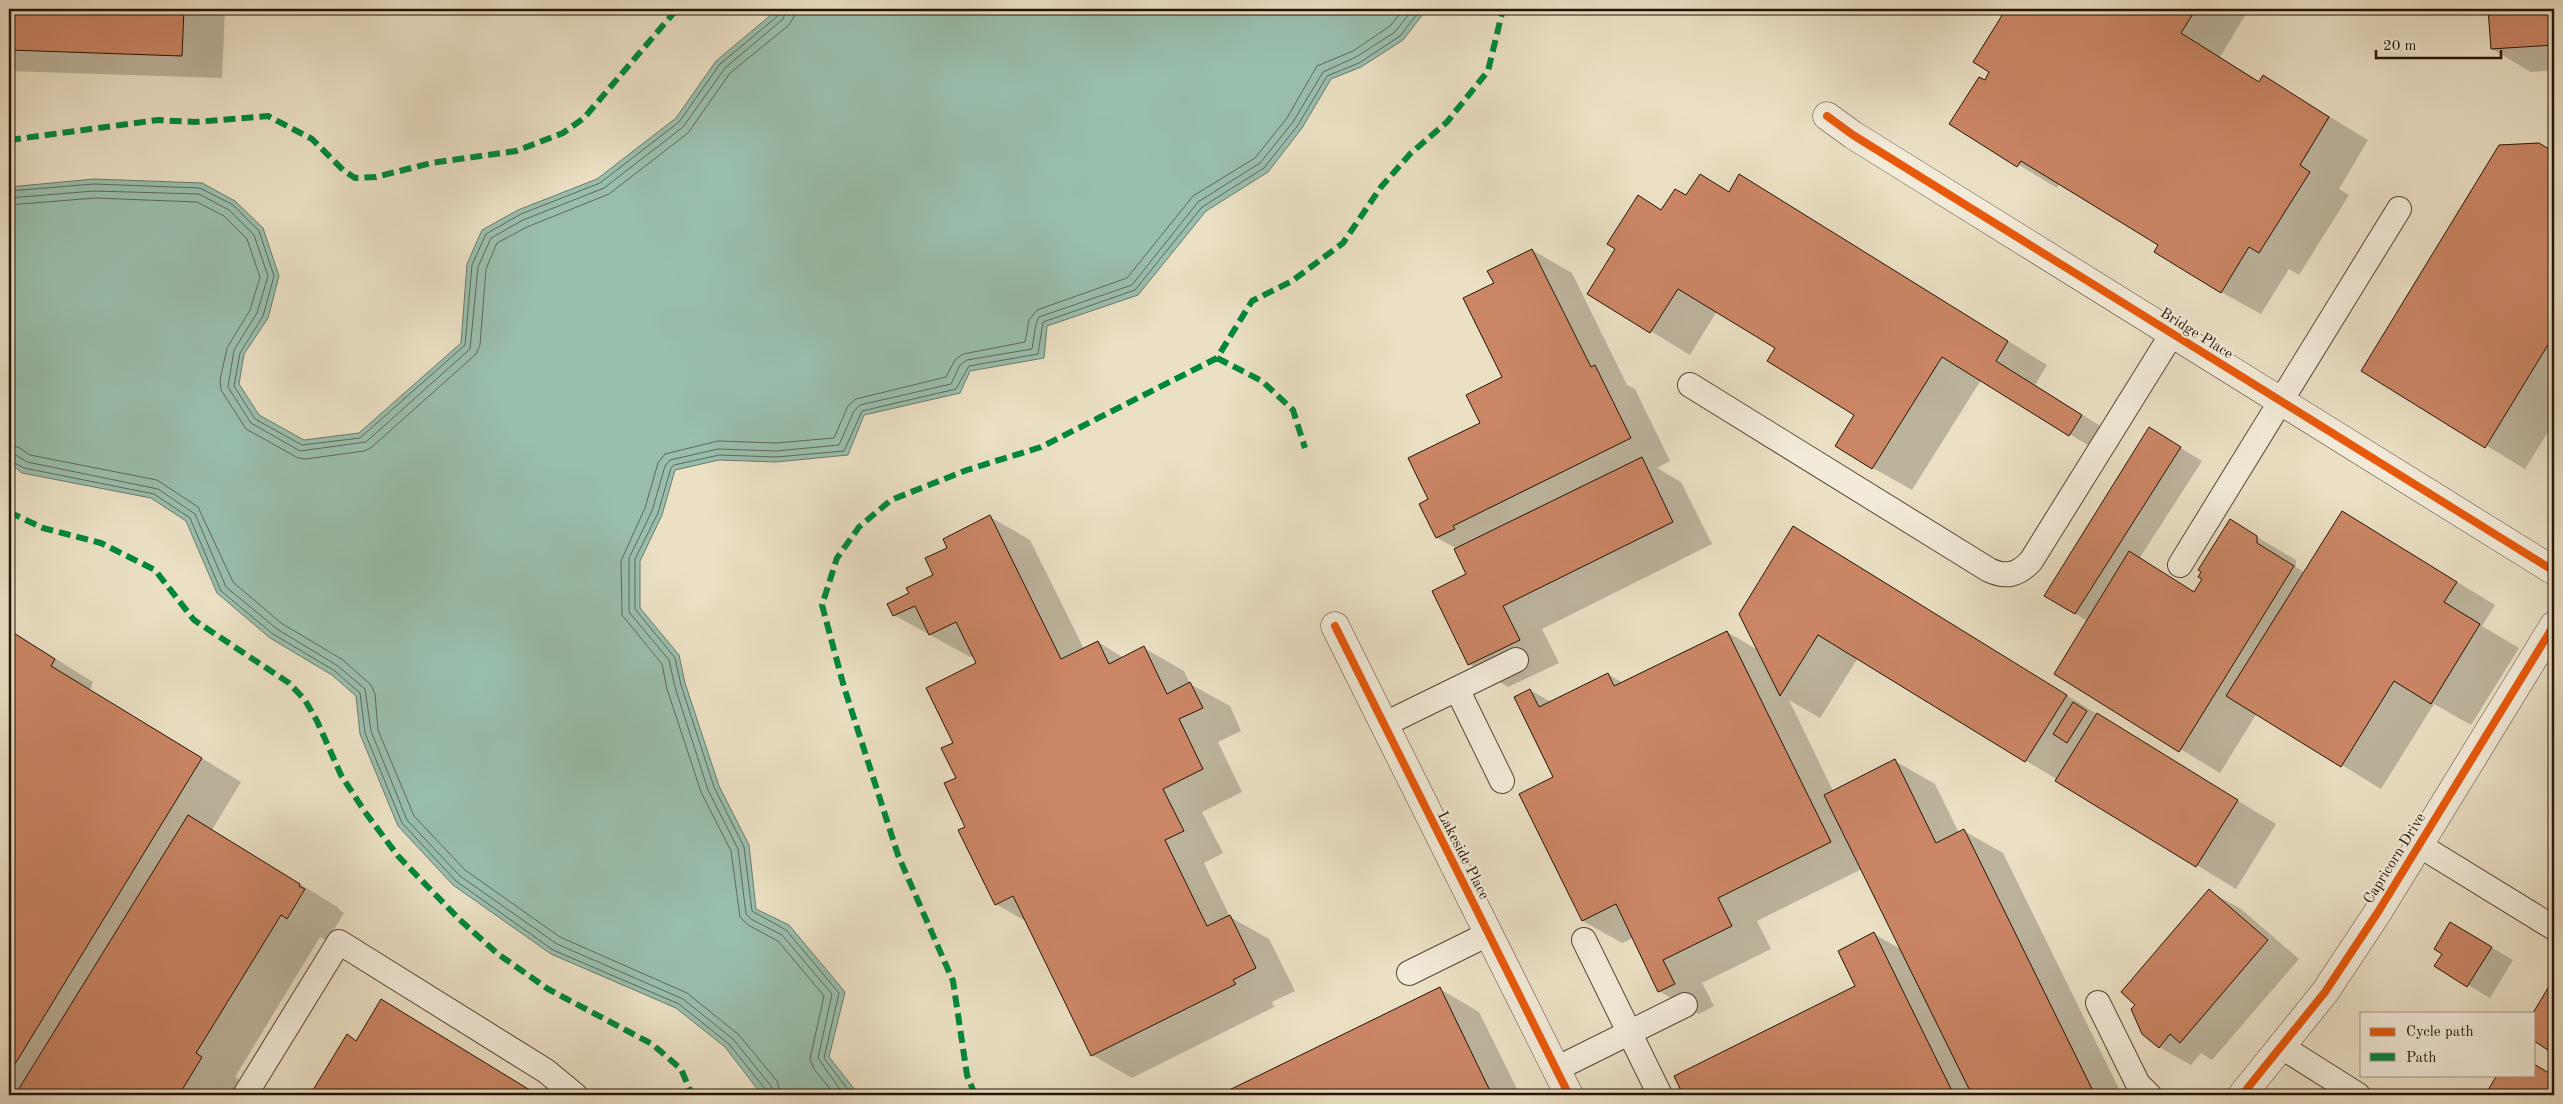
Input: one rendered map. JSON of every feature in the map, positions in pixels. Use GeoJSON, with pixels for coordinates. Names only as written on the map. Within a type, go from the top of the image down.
{"type":"FeatureCollection","features":[{"type":"Feature","properties":{"kind":"street","name":"Bridge Place"},"geometry":{"type":"LineString","coordinates":[[1827,116],[1852,135],[2554,571]]}},
{"type":"Feature","properties":{"kind":"street","name":"Capricorn Drive"},"geometry":{"type":"LineString","coordinates":[[2242,1095],[2325,992],[2419,845],[2554,625]]}},
{"type":"Feature","properties":{"kind":"street","name":"Lakeside Place"},"geometry":{"type":"LineString","coordinates":[[1335,626],[1569,1095]]}},
{"type":"Feature","properties":{"kind":"lane"},"geometry":{"type":"LineString","coordinates":[[2180,565],[2399,209]]}},
{"type":"Feature","properties":{"kind":"lane"},"geometry":{"type":"LineString","coordinates":[[1690,384],[1989,570],[2000,575],[2011,575],[2023,570],[2031,561],[2172,334]]}},
{"type":"Feature","properties":{"kind":"lane"},"geometry":{"type":"LineString","coordinates":[[1383,725],[1516,660]]}},
{"type":"Feature","properties":{"kind":"lane"},"geometry":{"type":"LineString","coordinates":[[1457,689],[1502,781]]}},
{"type":"Feature","properties":{"kind":"lane"},"geometry":{"type":"LineString","coordinates":[[2419,845],[2554,928]]}},
{"type":"Feature","properties":{"kind":"lane"},"geometry":{"type":"LineString","coordinates":[[1409,973],[1488,934]]}},
{"type":"Feature","properties":{"kind":"lane"},"geometry":{"type":"LineString","coordinates":[[1584,940],[1660,1095]]}},
{"type":"Feature","properties":{"kind":"lane"},"geometry":{"type":"LineString","coordinates":[[246,1095],[339,942],[546,1071],[575,1095]]}},
{"type":"Feature","properties":{"kind":"lane"},"geometry":{"type":"LineString","coordinates":[[2098,1003],[2138,1084],[2149,1095]]}},
{"type":"Feature","properties":{"kind":"lane"},"geometry":{"type":"LineString","coordinates":[[1556,1069],[1685,1005]]}},
{"type":"Feature","properties":{"kind":"lane"},"geometry":{"type":"LineString","coordinates":[[2282,1047],[2358,1095]]}},
{"type":"Feature","properties":{"kind":"water"},"geometry":{"type":"Polygon","coordinates":[[[778,9],[1427,9],[1403,40],[1361,67],[1331,79],[1302,128],[1268,172],[1206,211],[1138,295],[1047,326],[1044,358],[970,371],[960,393],[864,415],[848,455],[776,462],[719,460],[675,470],[662,515],[640,561],[640,608],[679,655],[685,683],[719,786],[749,845],[756,909],[789,925],[845,992],[829,1057],[859,1095],[762,1095],[725,1047],[676,1008],[551,954],[453,885],[398,826],[360,734],[356,696],[332,675],[270,638],[217,593],[186,521],[151,498],[22,473],[9,463],[9,187],[94,179],[202,183],[235,201],[263,228],[279,276],[268,318],[244,354],[239,384],[259,415],[304,440],[359,433],[461,343],[467,264],[482,230],[518,210],[597,179],[676,118],[716,61],[778,9]]]}},
{"type":"Feature","properties":{"kind":"building"},"geometry":{"type":"Polygon","coordinates":[[[9,9],[184,9],[182,56],[9,50],[9,9]]]}},
{"type":"Feature","properties":{"kind":"building"},"geometry":{"type":"Polygon","coordinates":[[[2006,9],[2196,9],[2181,33],[2259,82],[2263,75],[2329,117],[2300,165],[2310,172],[2259,253],[2249,247],[2221,293],[2154,252],[2158,245],[2021,161],[2017,167],[1949,124],[1979,77],[1985,80],[1989,72],[1973,62],[2006,9]]]}},
{"type":"Feature","properties":{"kind":"building"},"geometry":{"type":"Polygon","coordinates":[[[2488,9],[2554,9],[2554,45],[2491,49],[2488,9]]]}},
{"type":"Feature","properties":{"kind":"building"},"geometry":{"type":"Polygon","coordinates":[[[2539,143],[2549,149],[2554,144],[2554,335],[2485,448],[2361,371],[2499,145],[2539,143]]]}},
{"type":"Feature","properties":{"kind":"building"},"geometry":{"type":"Polygon","coordinates":[[[1700,174],[1729,192],[1739,174],[2008,341],[1996,361],[2082,415],[2069,436],[1942,357],[1872,469],[1835,446],[1854,415],[1767,361],[1775,348],[1678,289],[1650,333],[1587,294],[1615,249],[1607,244],[1638,195],[1661,210],[1675,189],[1686,195],[1700,174]]]}},
{"type":"Feature","properties":{"kind":"building"},"geometry":{"type":"Polygon","coordinates":[[[1532,249],[1591,367],[1595,365],[1631,438],[1453,526],[1455,529],[1436,538],[1419,504],[1428,499],[1408,458],[1480,423],[1466,395],[1502,377],[1463,298],[1494,283],[1487,271],[1532,249]]]}},
{"type":"Feature","properties":{"kind":"building"},"geometry":{"type":"Polygon","coordinates":[[[2149,427],[2181,447],[2075,614],[2044,596],[2149,427]]]}},
{"type":"Feature","properties":{"kind":"building"},"geometry":{"type":"Polygon","coordinates":[[[1642,457],[1673,522],[1503,606],[1520,640],[1468,665],[1432,591],[1466,574],[1454,549],[1642,457]]]}},
{"type":"Feature","properties":{"kind":"building"},"geometry":{"type":"Polygon","coordinates":[[[2342,511],[2457,582],[2444,602],[2480,624],[2431,704],[2394,681],[2341,767],[2226,696],[2342,511]]]}},
{"type":"Feature","properties":{"kind":"building"},"geometry":{"type":"Polygon","coordinates":[[[990,515],[1061,659],[1098,641],[1109,664],[1144,646],[1167,694],[1190,682],[1203,708],[1179,719],[1203,769],[1163,789],[1184,831],[1165,840],[1207,926],[1230,915],[1256,968],[1233,980],[1236,984],[1091,1056],[1013,896],[995,905],[958,830],[965,827],[944,783],[956,778],[941,748],[953,743],[926,688],[976,663],[956,622],[929,635],[915,606],[893,616],[887,604],[909,593],[906,588],[933,575],[925,558],[947,548],[943,539],[990,515]]]}},
{"type":"Feature","properties":{"kind":"building"},"geometry":{"type":"Polygon","coordinates":[[[2230,519],[2257,536],[2257,543],[2294,566],[2179,752],[2054,674],[2129,551],[2194,592],[2202,579],[2198,577],[2201,572],[2198,570],[2230,519]]]}},
{"type":"Feature","properties":{"kind":"building"},"geometry":{"type":"Polygon","coordinates":[[[1793,526],[2067,695],[2025,762],[1818,635],[1780,696],[1739,614],[1793,526]]]}},
{"type":"Feature","properties":{"kind":"building"},"geometry":{"type":"Polygon","coordinates":[[[9,630],[55,659],[51,666],[202,758],[9,1074],[9,630]]]}},
{"type":"Feature","properties":{"kind":"building"},"geometry":{"type":"Polygon","coordinates":[[[1727,631],[1831,842],[1718,898],[1732,926],[1663,960],[1675,984],[1658,992],[1616,904],[1582,921],[1519,794],[1553,777],[1514,697],[1530,689],[1539,707],[1608,673],[1614,686],[1727,631]]]}},
{"type":"Feature","properties":{"kind":"building"},"geometry":{"type":"Polygon","coordinates":[[[2073,702],[2087,711],[2067,743],[2053,734],[2073,702]]]}},
{"type":"Feature","properties":{"kind":"building"},"geometry":{"type":"Polygon","coordinates":[[[2097,713],[2238,800],[2196,867],[2055,781],[2097,713]]]}},
{"type":"Feature","properties":{"kind":"building"},"geometry":{"type":"Polygon","coordinates":[[[1895,759],[1936,843],[1964,829],[2095,1095],[1972,1095],[1824,795],[1895,759]]]}},
{"type":"Feature","properties":{"kind":"building"},"geometry":{"type":"Polygon","coordinates":[[[188,815],[300,884],[299,886],[305,889],[287,919],[281,915],[196,1053],[202,1057],[179,1095],[15,1095],[188,815]]]}},
{"type":"Feature","properties":{"kind":"building"},"geometry":{"type":"Polygon","coordinates":[[[2209,889],[2268,940],[2180,1043],[2170,1034],[2159,1048],[2142,1034],[2131,1009],[2135,1005],[2121,992],[2209,889]]]}},
{"type":"Feature","properties":{"kind":"building"},"geometry":{"type":"Polygon","coordinates":[[[2450,922],[2492,947],[2467,987],[2434,966],[2442,954],[2434,949],[2450,922]]]}},
{"type":"Feature","properties":{"kind":"building"},"geometry":{"type":"Polygon","coordinates":[[[1874,932],[1954,1095],[1683,1095],[1674,1076],[1855,986],[1838,951],[1874,932]]]}},
{"type":"Feature","properties":{"kind":"building"},"geometry":{"type":"Polygon","coordinates":[[[2554,978],[2554,1054],[2536,1042],[2536,1012],[2534,1012],[2554,978]]]}},
{"type":"Feature","properties":{"kind":"building"},"geometry":{"type":"Polygon","coordinates":[[[1440,987],[1492,1095],[1219,1095],[1440,987]]]}},
{"type":"Feature","properties":{"kind":"building"},"geometry":{"type":"Polygon","coordinates":[[[381,999],[538,1095],[310,1095],[347,1034],[356,1041],[381,999]]]}},
{"type":"Feature","properties":{"kind":"building"},"geometry":{"type":"Polygon","coordinates":[[[2536,1065],[2554,1076],[2554,1095],[2485,1095],[2496,1076],[2536,1076],[2536,1065]]]}},
{"type":"Feature","properties":{"kind":"marked path"},"geometry":{"type":"LineString","coordinates":[[9,140],[158,120],[195,122],[268,116],[312,139],[343,170],[355,178],[376,177],[431,163],[516,151],[563,133],[584,118],[677,9]]}},
{"type":"Feature","properties":{"kind":"marked path"},"geometry":{"type":"LineString","coordinates":[[975,1095],[967,1075],[953,981],[898,855],[844,687],[822,605],[837,558],[859,527],[891,500],[967,470],[1041,447],[1217,358],[1252,301],[1292,281],[1343,243],[1381,187],[1410,154],[1447,122],[1488,71],[1503,9]]}},
{"type":"Feature","properties":{"kind":"marked path"},"geometry":{"type":"LineString","coordinates":[[1217,358],[1262,381],[1293,410],[1305,448]]}},
{"type":"Feature","properties":{"kind":"marked path"},"geometry":{"type":"LineString","coordinates":[[9,512],[43,528],[101,543],[155,570],[194,620],[289,683],[305,700],[317,721],[341,775],[365,812],[398,856],[459,919],[498,954],[548,989],[652,1044],[681,1069],[692,1095]]}},
{"type":"Feature","properties":{"kind":"cycle path"},"geometry":{"type":"LineString","coordinates":[[1827,116],[1853,135],[2554,571]]}},
{"type":"Feature","properties":{"kind":"cycle path"},"geometry":{"type":"LineString","coordinates":[[2242,1095],[2325,992],[2378,912],[2554,625]]}},
{"type":"Feature","properties":{"kind":"cycle path"},"geometry":{"type":"LineString","coordinates":[[1335,626],[1569,1095]]}}]}
